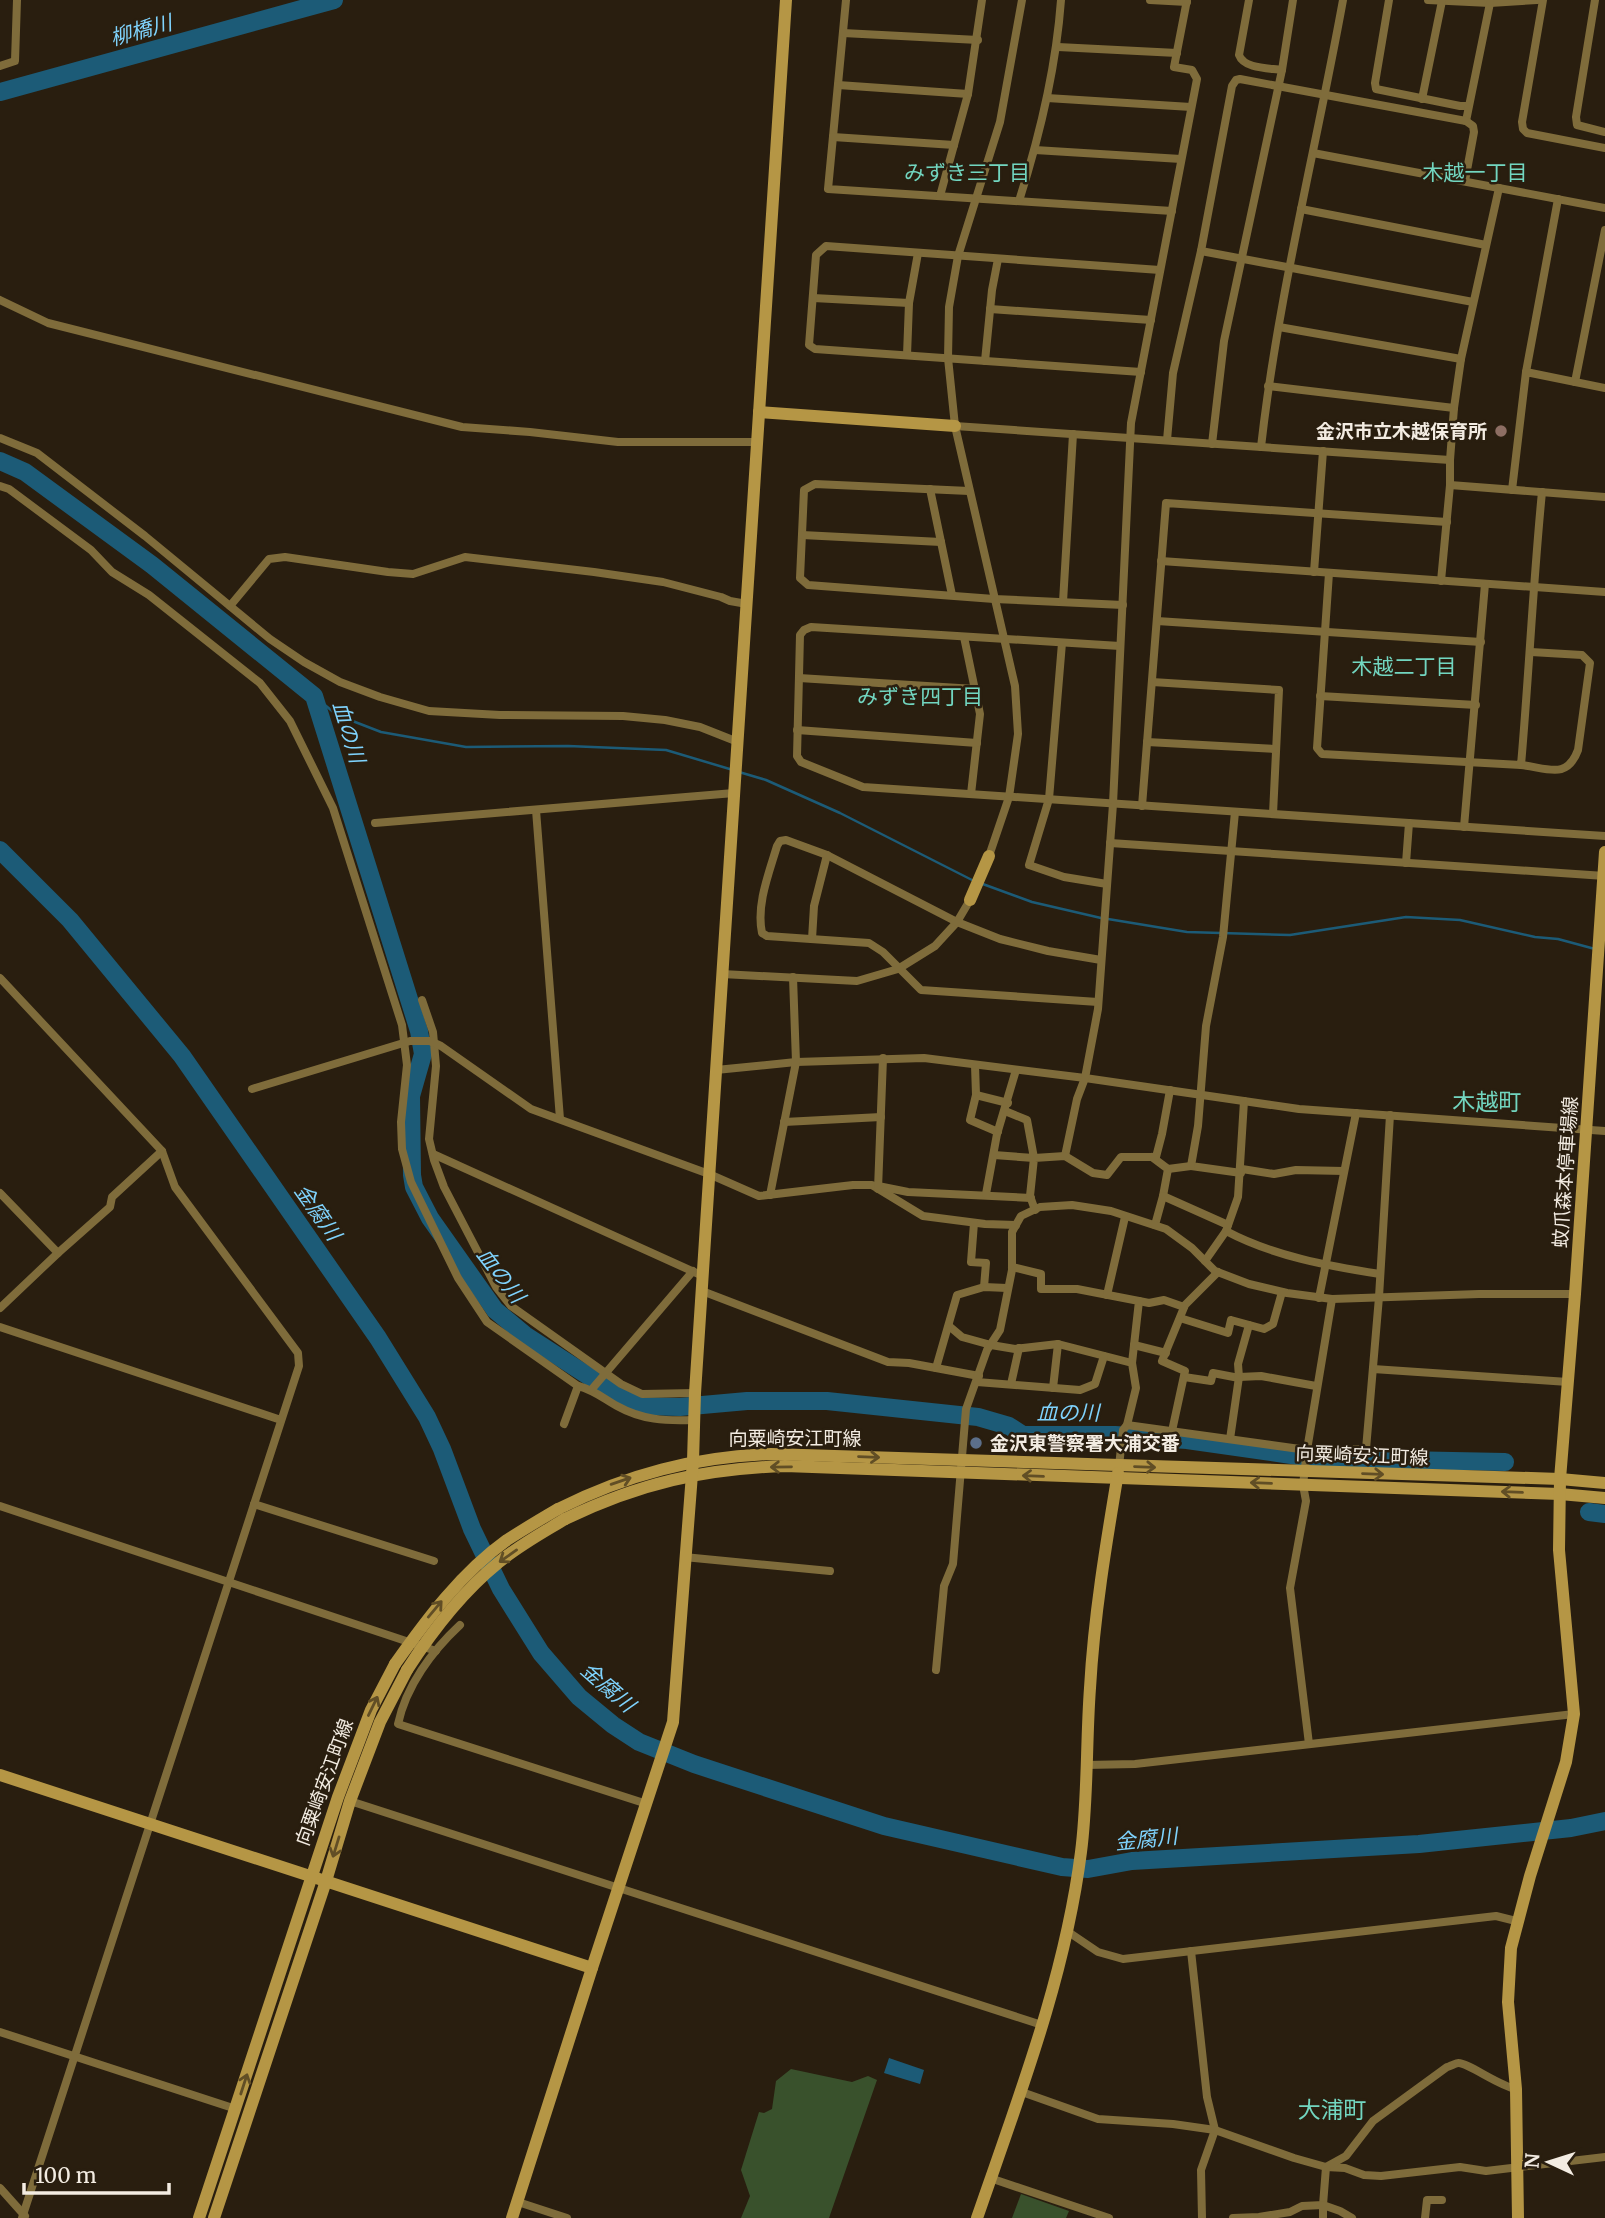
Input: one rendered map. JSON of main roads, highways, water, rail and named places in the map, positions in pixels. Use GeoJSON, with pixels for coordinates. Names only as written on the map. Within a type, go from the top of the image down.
{"type":"FeatureCollection","features":[{"type":"Feature","properties":{"kind":"water"},"geometry":{"type":"Polygon","coordinates":[[[889,2058],[924,2070],[920,2084],[884,2073],[889,2058]]]}},
{"type":"Feature","properties":{"kind":"waterway","name":"柳橋川"},"geometry":{"type":"LineString","coordinates":[[0,92],[334,0]]}},
{"type":"Feature","properties":{"kind":"waterway","name":"血の川"},"geometry":{"type":"LineString","coordinates":[[0,461],[25,472],[152,565],[314,696],[419,1031],[423,1054],[411,1096],[414,1187],[430,1218],[495,1310],[525,1335],[624,1399],[641,1406],[680,1407],[747,1401],[827,1401],[978,1417],[1009,1426],[1023,1435],[1115,1435],[1187,1440],[1298,1456],[1349,1459],[1505,1462]]}},
{"type":"Feature","properties":{"kind":"waterway"},"geometry":{"type":"LineString","coordinates":[[314,696],[337,715],[381,732],[466,747],[568,746],[666,750],[733,770]]}},
{"type":"Feature","properties":{"kind":"waterway"},"geometry":{"type":"LineString","coordinates":[[739,772],[766,780],[840,813],[974,881]]}},
{"type":"Feature","properties":{"kind":"waterway","name":"金腐川"},"geometry":{"type":"LineString","coordinates":[[0,850],[70,920],[182,1056],[378,1338],[427,1417],[472,1529],[501,1589],[541,1653],[579,1697],[639,1742],[694,1764],[884,1826],[1062,1867],[1088,1869],[1132,1861],[1419,1844],[1571,1828],[1605,1821]]}},
{"type":"Feature","properties":{"kind":"waterway"},"geometry":{"type":"LineString","coordinates":[[980,883],[1032,902],[1101,918]]}},
{"type":"Feature","properties":{"kind":"waterway"},"geometry":{"type":"LineString","coordinates":[[1108,919],[1187,932],[1290,935],[1406,917],[1460,920],[1595,949]]}},
{"type":"Feature","properties":{"kind":"waterway","name":"血の川"},"geometry":{"type":"LineString","coordinates":[[1589,1512],[1605,1514]]}},
{"type":"Feature","properties":{"kind":"place","name":"金沢市立木越保育所"},"geometry":{"type":"Point","coordinates":[1501,431]}},
{"type":"Feature","properties":{"kind":"place","name":"金沢東警察署大浦交番"},"geometry":{"type":"Point","coordinates":[976,1443]}},
{"type":"Feature","properties":{"kind":"district","name":"みずき三丁目"},"geometry":{"type":"Point","coordinates":[967,172]}},
{"type":"Feature","properties":{"kind":"district","name":"木越一丁目"},"geometry":{"type":"Point","coordinates":[1475,172]}},
{"type":"Feature","properties":{"kind":"district","name":"木越二丁目"},"geometry":{"type":"Point","coordinates":[1404,666]}},
{"type":"Feature","properties":{"kind":"district","name":"みずき四丁目"},"geometry":{"type":"Point","coordinates":[920,696]}},
{"type":"Feature","properties":{"kind":"district","name":"木越町"},"geometry":{"type":"Point","coordinates":[1487,1101]}},
{"type":"Feature","properties":{"kind":"district","name":"大浦町"},"geometry":{"type":"Point","coordinates":[1332,2109]}}]}
